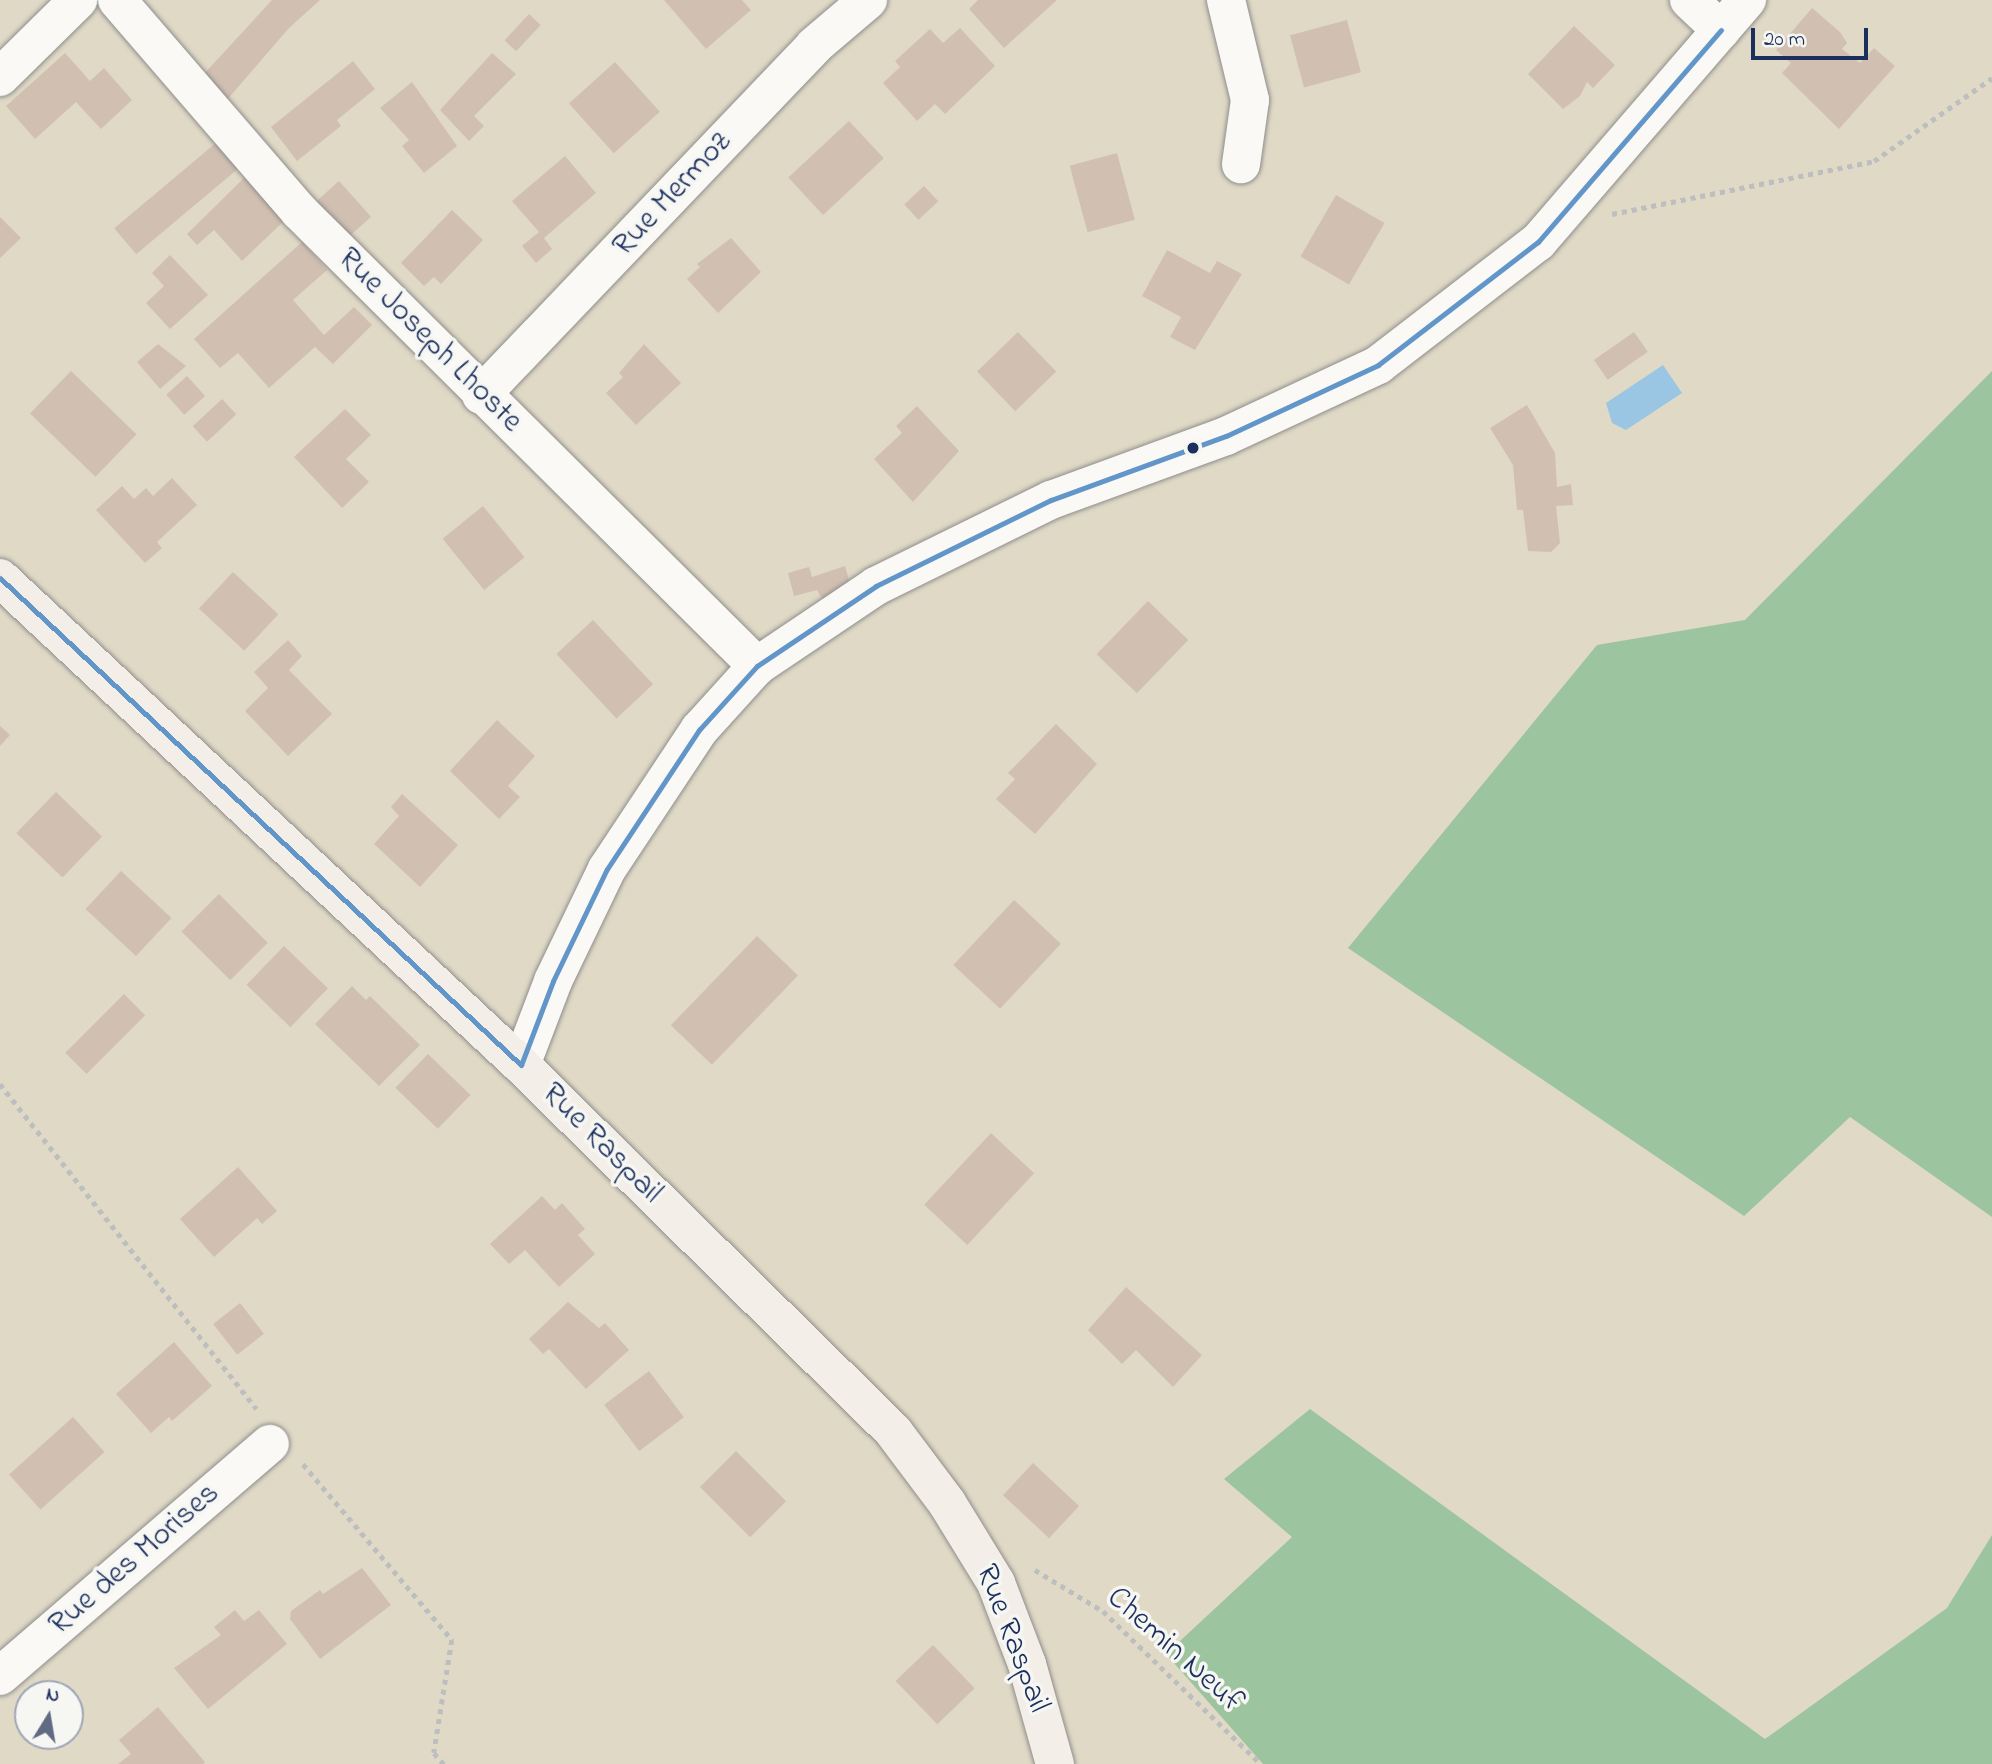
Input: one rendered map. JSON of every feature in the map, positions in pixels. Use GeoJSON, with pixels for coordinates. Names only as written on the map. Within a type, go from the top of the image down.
{"type":"FeatureCollection","features":[{"type":"Feature","properties":{"kind":"street"},"geometry":{"type":"LineString","coordinates":[[0,77],[78,0]]}},
{"type":"Feature","properties":{"kind":"street","name":"Rue Joseph Lhoste"},"geometry":{"type":"LineString","coordinates":[[117,0],[299,211],[757,666]]}},
{"type":"Feature","properties":{"kind":"street","name":"Rue Mermoz"},"geometry":{"type":"LineString","coordinates":[[481,394],[814,46],[868,0]]}},
{"type":"Feature","properties":{"kind":"street"},"geometry":{"type":"LineString","coordinates":[[1226,0],[1250,100],[1241,164]]}},
{"type":"Feature","properties":{"kind":"street"},"geometry":{"type":"LineString","coordinates":[[1689,0],[1721,30]]}},
{"type":"Feature","properties":{"kind":"street"},"geometry":{"type":"LineString","coordinates":[[521,1065],[553,981],[607,869],[699,730],[757,666],[876,586],[1051,500],[1226,436],[1378,365],[1538,242],[1747,0]]}},
{"type":"Feature","properties":{"kind":"street","name":"Rue Raspail"},"geometry":{"type":"LineString","coordinates":[[0,578],[521,1065],[893,1432],[947,1503],[996,1583],[1027,1664],[1055,1764]]}},
{"type":"Feature","properties":{"kind":"street","name":"Rue des Morises"},"geometry":{"type":"LineString","coordinates":[[0,1676],[270,1444]]}},
{"type":"Feature","properties":{"kind":"path"},"geometry":{"type":"LineString","coordinates":[[1569,205],[1618,216],[1874,161],[1992,78]]}},
{"type":"Feature","properties":{"kind":"path","name":"Chemin Neuf"},"geometry":{"type":"LineString","coordinates":[[1029,1566],[1103,1611],[1261,1764]]}},
{"type":"Feature","properties":{"kind":"green space"},"geometry":{"type":"Polygon","coordinates":[[[1992,371],[1992,1217],[1850,1117],[1744,1216],[1348,948],[1597,645],[1745,620],[1992,371]]]}},
{"type":"Feature","properties":{"kind":"green space"},"geometry":{"type":"Polygon","coordinates":[[[1310,1409],[1765,1739],[1947,1608],[1992,1535],[1992,1764],[1263,1764],[1166,1654],[1292,1537],[1224,1479],[1310,1409]]]}},
{"type":"Feature","properties":{"kind":"water"},"geometry":{"type":"Polygon","coordinates":[[[1663,365],[1682,393],[1626,430],[1612,423],[1606,403],[1663,365]]]}},
{"type":"Feature","properties":{"kind":"building"},"geometry":{"type":"Polygon","coordinates":[[[272,0],[320,0],[289,28],[226,101],[203,75],[272,0]]]}},
{"type":"Feature","properties":{"kind":"building"},"geometry":{"type":"Polygon","coordinates":[[[664,0],[742,0],[751,10],[706,49],[664,0]]]}},
{"type":"Feature","properties":{"kind":"building"},"geometry":{"type":"Polygon","coordinates":[[[978,0],[1057,0],[1004,48],[969,9],[978,0]]]}},
{"type":"Feature","properties":{"kind":"building"},"geometry":{"type":"Polygon","coordinates":[[[1812,8],[1840,32],[1847,43],[1842,49],[1860,63],[1874,48],[1895,66],[1839,129],[1782,73],[1791,63],[1776,50],[1812,8]]]}},
{"type":"Feature","properties":{"kind":"building"},"geometry":{"type":"Polygon","coordinates":[[[529,14],[541,25],[516,51],[504,40],[529,14]]]}},
{"type":"Feature","properties":{"kind":"building"},"geometry":{"type":"Polygon","coordinates":[[[1347,20],[1361,72],[1304,87],[1290,35],[1347,20]]]}},
{"type":"Feature","properties":{"kind":"building"},"geometry":{"type":"Polygon","coordinates":[[[1574,26],[1615,65],[1593,88],[1587,82],[1580,96],[1563,109],[1528,74],[1574,26]]]}},
{"type":"Feature","properties":{"kind":"building"},"geometry":{"type":"Polygon","coordinates":[[[960,28],[995,66],[945,114],[935,104],[917,121],[883,83],[900,67],[895,61],[930,29],[943,43],[960,28]]]}},
{"type":"Feature","properties":{"kind":"building"},"geometry":{"type":"Polygon","coordinates":[[[65,53],[90,81],[104,68],[132,100],[101,129],[76,102],[35,139],[6,106],[65,53]]]}},
{"type":"Feature","properties":{"kind":"building"},"geometry":{"type":"Polygon","coordinates":[[[492,53],[516,74],[474,116],[484,126],[469,141],[440,110],[492,53]]]}},
{"type":"Feature","properties":{"kind":"building"},"geometry":{"type":"Polygon","coordinates":[[[353,61],[375,89],[337,120],[341,126],[297,161],[271,127],[353,61]]]}},
{"type":"Feature","properties":{"kind":"building"},"geometry":{"type":"Polygon","coordinates":[[[615,62],[660,112],[614,153],[569,103],[615,62]]]}},
{"type":"Feature","properties":{"kind":"building"},"geometry":{"type":"Polygon","coordinates":[[[412,82],[457,146],[424,173],[402,146],[409,140],[380,108],[412,82]]]}},
{"type":"Feature","properties":{"kind":"building"},"geometry":{"type":"Polygon","coordinates":[[[849,121],[884,158],[823,215],[788,178],[849,121]]]}},
{"type":"Feature","properties":{"kind":"building"},"geometry":{"type":"Polygon","coordinates":[[[217,142],[239,168],[136,254],[114,228],[217,142]]]}},
{"type":"Feature","properties":{"kind":"building"},"geometry":{"type":"Polygon","coordinates":[[[1117,153],[1135,220],[1088,232],[1070,166],[1117,153]]]}},
{"type":"Feature","properties":{"kind":"building"},"geometry":{"type":"Polygon","coordinates":[[[565,156],[596,193],[544,238],[552,249],[536,263],[522,246],[539,232],[512,201],[565,156]]]}},
{"type":"Feature","properties":{"kind":"building"},"geometry":{"type":"Polygon","coordinates":[[[245,177],[284,221],[242,261],[214,230],[197,245],[187,234],[245,177]]]}},
{"type":"Feature","properties":{"kind":"building"},"geometry":{"type":"Polygon","coordinates":[[[339,181],[371,217],[349,237],[317,201],[339,181]]]}},
{"type":"Feature","properties":{"kind":"building"},"geometry":{"type":"Polygon","coordinates":[[[924,186],[938,201],[919,220],[904,204],[924,186]]]}},
{"type":"Feature","properties":{"kind":"building"},"geometry":{"type":"Polygon","coordinates":[[[1336,195],[1384,223],[1349,284],[1300,256],[1336,195]]]}},
{"type":"Feature","properties":{"kind":"building"},"geometry":{"type":"Polygon","coordinates":[[[452,210],[483,240],[441,284],[434,277],[424,286],[401,263],[452,210]]]}},
{"type":"Feature","properties":{"kind":"building"},"geometry":{"type":"Polygon","coordinates":[[[0,217],[21,238],[0,258],[0,217]]]}},
{"type":"Feature","properties":{"kind":"building"},"geometry":{"type":"Polygon","coordinates":[[[731,238],[761,272],[718,313],[687,279],[700,267],[697,264],[731,238]]]}},
{"type":"Feature","properties":{"kind":"building"},"geometry":{"type":"Polygon","coordinates":[[[302,242],[327,270],[293,300],[324,335],[354,307],[372,325],[333,364],[315,347],[269,388],[238,353],[220,368],[194,339],[302,242]]]}},
{"type":"Feature","properties":{"kind":"building"},"geometry":{"type":"Polygon","coordinates":[[[1167,250],[1210,273],[1217,261],[1242,274],[1195,350],[1170,337],[1181,317],[1142,296],[1167,250]]]}},
{"type":"Feature","properties":{"kind":"building"},"geometry":{"type":"Polygon","coordinates":[[[170,255],[208,295],[170,329],[146,303],[164,286],[152,273],[170,255]]]}},
{"type":"Feature","properties":{"kind":"building"},"geometry":{"type":"Polygon","coordinates":[[[1018,332],[1056,372],[1015,411],[977,372],[1018,332]]]}},
{"type":"Feature","properties":{"kind":"building"},"geometry":{"type":"Polygon","coordinates":[[[1634,332],[1648,352],[1608,380],[1594,360],[1634,332]]]}},
{"type":"Feature","properties":{"kind":"building"},"geometry":{"type":"Polygon","coordinates":[[[158,344],[186,366],[160,389],[137,362],[158,344]]]}},
{"type":"Feature","properties":{"kind":"building"},"geometry":{"type":"Polygon","coordinates":[[[644,344],[681,383],[636,425],[606,393],[623,377],[619,373],[644,344]]]}},
{"type":"Feature","properties":{"kind":"building"},"geometry":{"type":"Polygon","coordinates":[[[71,371],[136,434],[95,477],[30,413],[71,371]]]}},
{"type":"Feature","properties":{"kind":"building"},"geometry":{"type":"Polygon","coordinates":[[[187,376],[205,396],[184,415],[166,395],[187,376]]]}},
{"type":"Feature","properties":{"kind":"building"},"geometry":{"type":"Polygon","coordinates":[[[222,399],[236,414],[207,442],[193,426],[222,399]]]}},
{"type":"Feature","properties":{"kind":"building"},"geometry":{"type":"Polygon","coordinates":[[[1527,405],[1555,453],[1557,487],[1571,484],[1573,505],[1556,506],[1560,543],[1551,552],[1528,551],[1523,510],[1517,510],[1513,465],[1490,428],[1527,405]]]}},
{"type":"Feature","properties":{"kind":"building"},"geometry":{"type":"Polygon","coordinates":[[[917,406],[959,451],[913,502],[874,459],[902,433],[896,426],[917,406]]]}},
{"type":"Feature","properties":{"kind":"building"},"geometry":{"type":"Polygon","coordinates":[[[345,409],[371,435],[346,459],[369,482],[342,508],[294,457],[345,409]]]}},
{"type":"Feature","properties":{"kind":"building"},"geometry":{"type":"Polygon","coordinates":[[[172,478],[197,505],[157,542],[162,548],[145,563],[96,510],[122,486],[134,499],[146,488],[153,496],[172,478]]]}},
{"type":"Feature","properties":{"kind":"building"},"geometry":{"type":"Polygon","coordinates":[[[483,506],[525,557],[484,590],[443,539],[483,506]]]}},
{"type":"Feature","properties":{"kind":"building"},"geometry":{"type":"Polygon","coordinates":[[[845,566],[853,594],[824,602],[817,590],[794,596],[788,573],[809,567],[812,577],[845,566]]]}},
{"type":"Feature","properties":{"kind":"building"},"geometry":{"type":"Polygon","coordinates":[[[233,572],[278,614],[244,651],[199,609],[233,572]]]}},
{"type":"Feature","properties":{"kind":"building"},"geometry":{"type":"Polygon","coordinates":[[[1148,601],[1188,640],[1137,693],[1097,654],[1148,601]]]}},
{"type":"Feature","properties":{"kind":"building"},"geometry":{"type":"Polygon","coordinates":[[[593,620],[653,684],[616,718],[556,654],[593,620]]]}},
{"type":"Feature","properties":{"kind":"building"},"geometry":{"type":"Polygon","coordinates":[[[288,640],[302,656],[289,670],[332,714],[288,756],[245,711],[268,688],[254,672],[288,640]]]}},
{"type":"Feature","properties":{"kind":"building"},"geometry":{"type":"Polygon","coordinates":[[[497,720],[535,756],[508,786],[520,797],[499,819],[450,771],[497,720]]]}},
{"type":"Feature","properties":{"kind":"building"},"geometry":{"type":"Polygon","coordinates":[[[1056,724],[1097,764],[1035,834],[996,799],[1015,779],[1008,773],[1056,724]]]}},
{"type":"Feature","properties":{"kind":"building"},"geometry":{"type":"Polygon","coordinates":[[[0,726],[10,735],[0,746],[0,726]]]}},
{"type":"Feature","properties":{"kind":"building"},"geometry":{"type":"Polygon","coordinates":[[[56,792],[102,836],[62,877],[16,833],[56,792]]]}},
{"type":"Feature","properties":{"kind":"building"},"geometry":{"type":"Polygon","coordinates":[[[402,794],[458,845],[420,887],[374,844],[399,816],[391,807],[402,794]]]}},
{"type":"Feature","properties":{"kind":"building"},"geometry":{"type":"Polygon","coordinates":[[[121,871],[171,918],[136,956],[86,909],[121,871]]]}},
{"type":"Feature","properties":{"kind":"building"},"geometry":{"type":"Polygon","coordinates":[[[219,894],[268,943],[230,980],[182,931],[219,894]]]}},
{"type":"Feature","properties":{"kind":"building"},"geometry":{"type":"Polygon","coordinates":[[[1014,900],[1061,944],[1000,1009],[953,965],[1014,900]]]}},
{"type":"Feature","properties":{"kind":"building"},"geometry":{"type":"Polygon","coordinates":[[[757,936],[798,976],[712,1065],[671,1025],[757,936]]]}},
{"type":"Feature","properties":{"kind":"building"},"geometry":{"type":"Polygon","coordinates":[[[284,946],[328,988],[290,1027],[246,985],[284,946]]]}},
{"type":"Feature","properties":{"kind":"building"},"geometry":{"type":"Polygon","coordinates":[[[352,986],[366,1000],[370,996],[420,1045],[379,1086],[315,1024],[352,986]]]}},
{"type":"Feature","properties":{"kind":"building"},"geometry":{"type":"Polygon","coordinates":[[[124,994],[145,1015],[87,1074],[65,1053],[124,994]]]}},
{"type":"Feature","properties":{"kind":"building"},"geometry":{"type":"Polygon","coordinates":[[[428,1054],[470,1095],[438,1129],[395,1088],[428,1054]]]}},
{"type":"Feature","properties":{"kind":"building"},"geometry":{"type":"Polygon","coordinates":[[[991,1133],[1034,1173],[967,1245],[924,1205],[991,1133]]]}},
{"type":"Feature","properties":{"kind":"building"},"geometry":{"type":"Polygon","coordinates":[[[238,1167],[277,1211],[262,1224],[257,1218],[214,1257],[180,1219],[238,1167]]]}},
{"type":"Feature","properties":{"kind":"building"},"geometry":{"type":"Polygon","coordinates":[[[542,1196],[555,1210],[562,1203],[585,1229],[578,1235],[595,1254],[559,1287],[525,1250],[509,1264],[490,1244],[542,1196]]]}},
{"type":"Feature","properties":{"kind":"building"},"geometry":{"type":"Polygon","coordinates":[[[1126,1287],[1202,1355],[1173,1387],[1136,1350],[1122,1364],[1088,1330],[1126,1287]]]}},
{"type":"Feature","properties":{"kind":"building"},"geometry":{"type":"Polygon","coordinates":[[[568,1302],[599,1328],[605,1323],[629,1350],[586,1389],[549,1349],[543,1354],[529,1339],[568,1302]]]}},
{"type":"Feature","properties":{"kind":"building"},"geometry":{"type":"Polygon","coordinates":[[[240,1303],[264,1334],[237,1355],[213,1324],[240,1303]]]}},
{"type":"Feature","properties":{"kind":"building"},"geometry":{"type":"Polygon","coordinates":[[[174,1342],[212,1386],[172,1421],[169,1417],[151,1433],[116,1394],[174,1342]]]}},
{"type":"Feature","properties":{"kind":"building"},"geometry":{"type":"Polygon","coordinates":[[[649,1371],[684,1417],[639,1451],[604,1405],[649,1371]]]}},
{"type":"Feature","properties":{"kind":"building"},"geometry":{"type":"Polygon","coordinates":[[[73,1417],[104,1452],[41,1509],[9,1475],[73,1417]]]}},
{"type":"Feature","properties":{"kind":"building"},"geometry":{"type":"Polygon","coordinates":[[[736,1451],[786,1501],[750,1537],[700,1487],[736,1451]]]}},
{"type":"Feature","properties":{"kind":"building"},"geometry":{"type":"Polygon","coordinates":[[[1033,1463],[1079,1506],[1049,1538],[1003,1495],[1033,1463]]]}},
{"type":"Feature","properties":{"kind":"building"},"geometry":{"type":"Polygon","coordinates":[[[362,1568],[391,1605],[320,1659],[290,1619],[291,1611],[320,1590],[323,1594],[362,1568]]]}},
{"type":"Feature","properties":{"kind":"building"},"geometry":{"type":"Polygon","coordinates":[[[235,1610],[244,1621],[259,1610],[287,1644],[208,1709],[174,1668],[221,1635],[214,1627],[235,1610]]]}},
{"type":"Feature","properties":{"kind":"building"},"geometry":{"type":"Polygon","coordinates":[[[933,1645],[975,1688],[937,1724],[896,1681],[933,1645]]]}},
{"type":"Feature","properties":{"kind":"building"},"geometry":{"type":"Polygon","coordinates":[[[158,1707],[205,1762],[203,1764],[118,1764],[131,1754],[119,1740],[158,1707]]]}},
{"type":"Feature","properties":{"kind":"transit line"},"geometry":{"type":"LineString","coordinates":[[521,1065],[553,981],[607,869],[699,730],[757,666],[876,586],[1051,500],[1226,436],[1378,365],[1538,242],[1721,30]]}},
{"type":"Feature","properties":{"kind":"transit line"},"geometry":{"type":"LineString","coordinates":[[0,578],[521,1065]]}}]}
